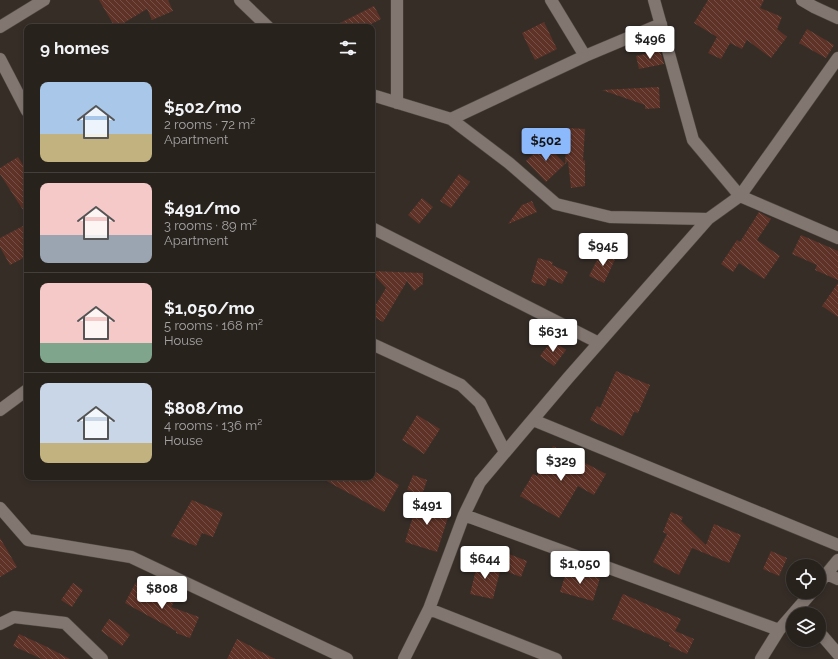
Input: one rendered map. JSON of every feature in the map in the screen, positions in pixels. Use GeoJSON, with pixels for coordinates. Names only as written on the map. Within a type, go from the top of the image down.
{"type":"FeatureCollection","features":[{"type":"Feature","properties":{"kind":"street"},"geometry":{"type":"LineString","coordinates":[[240,0],[265,24]]}},
{"type":"Feature","properties":{"kind":"street"},"geometry":{"type":"LineString","coordinates":[[397,0],[397,103]]}},
{"type":"Feature","properties":{"kind":"street"},"geometry":{"type":"LineString","coordinates":[[551,0],[585,56]]}},
{"type":"Feature","properties":{"kind":"street"},"geometry":{"type":"LineString","coordinates":[[654,0],[693,140],[740,196],[838,238]]}},
{"type":"Feature","properties":{"kind":"street"},"geometry":{"type":"LineString","coordinates":[[802,0],[838,18]]}},
{"type":"Feature","properties":{"kind":"street"},"geometry":{"type":"LineString","coordinates":[[0,27],[40,1]]}},
{"type":"Feature","properties":{"kind":"street"},"geometry":{"type":"LineString","coordinates":[[451,119],[585,56],[661,24]]}},
{"type":"Feature","properties":{"kind":"street"},"geometry":{"type":"LineString","coordinates":[[404,659],[429,609],[464,515],[480,482],[708,218],[740,196],[838,58]]}},
{"type":"Feature","properties":{"kind":"street"},"geometry":{"type":"LineString","coordinates":[[0,59],[24,105]]}},
{"type":"Feature","properties":{"kind":"street"},"geometry":{"type":"LineString","coordinates":[[375,97],[451,119],[509,162],[556,204],[610,217],[708,218]]}},
{"type":"Feature","properties":{"kind":"street"},"geometry":{"type":"LineString","coordinates":[[375,230],[599,343]]}},
{"type":"Feature","properties":{"kind":"street"},"geometry":{"type":"LineString","coordinates":[[375,345],[462,385],[480,403],[505,452]]}},
{"type":"Feature","properties":{"kind":"street"},"geometry":{"type":"LineString","coordinates":[[0,410],[24,392]]}},
{"type":"Feature","properties":{"kind":"street"},"geometry":{"type":"LineString","coordinates":[[533,420],[838,545]]}},
{"type":"Feature","properties":{"kind":"street"},"geometry":{"type":"LineString","coordinates":[[0,508],[28,540],[131,556],[347,659]]}},
{"type":"Feature","properties":{"kind":"street"},"geometry":{"type":"LineString","coordinates":[[464,515],[779,630]]}},
{"type":"Feature","properties":{"kind":"street"},"geometry":{"type":"LineString","coordinates":[[832,576],[838,560]]}},
{"type":"Feature","properties":{"kind":"street"},"geometry":{"type":"LineString","coordinates":[[429,609],[556,659]]}},
{"type":"Feature","properties":{"kind":"street"},"geometry":{"type":"LineString","coordinates":[[0,624],[14,617],[65,623],[102,659]]}},
{"type":"Feature","properties":{"kind":"street"},"geometry":{"type":"LineString","coordinates":[[761,659],[779,630],[786,624]]}},
{"type":"Feature","properties":{"kind":"street"},"geometry":{"type":"LineString","coordinates":[[826,640],[838,654]]}},
{"type":"Feature","properties":{"kind":"building"},"geometry":{"type":"Polygon","coordinates":[[[99,0],[168,0],[173,11],[152,20],[147,9],[122,24],[113,24],[99,0]]]}},
{"type":"Feature","properties":{"kind":"building"},"geometry":{"type":"Polygon","coordinates":[[[708,0],[764,0],[760,8],[782,17],[777,29],[787,37],[771,58],[747,40],[742,49],[730,43],[721,59],[708,53],[717,37],[694,23],[708,0]]]}},
{"type":"Feature","properties":{"kind":"building"},"geometry":{"type":"Polygon","coordinates":[[[374,6],[381,19],[371,24],[338,24],[374,6]]]}},
{"type":"Feature","properties":{"kind":"building"},"geometry":{"type":"Polygon","coordinates":[[[544,22],[557,49],[535,60],[522,33],[544,22]]]}},
{"type":"Feature","properties":{"kind":"building"},"geometry":{"type":"Polygon","coordinates":[[[807,29],[834,45],[826,58],[799,43],[807,29]]]}},
{"type":"Feature","properties":{"kind":"building"},"geometry":{"type":"Polygon","coordinates":[[[660,51],[664,64],[639,69],[636,56],[660,51]]]}},
{"type":"Feature","properties":{"kind":"building"},"geometry":{"type":"Polygon","coordinates":[[[659,87],[660,108],[645,109],[645,105],[602,90],[659,87]]]}},
{"type":"Feature","properties":{"kind":"building"},"geometry":{"type":"Polygon","coordinates":[[[567,128],[585,129],[583,161],[585,160],[585,186],[571,188],[568,161],[565,164],[567,128]]]}},
{"type":"Feature","properties":{"kind":"building"},"geometry":{"type":"Polygon","coordinates":[[[545,143],[565,164],[546,182],[526,161],[545,143]]]}},
{"type":"Feature","properties":{"kind":"building"},"geometry":{"type":"Polygon","coordinates":[[[18,157],[24,166],[24,211],[0,174],[0,168],[18,157]]]}},
{"type":"Feature","properties":{"kind":"building"},"geometry":{"type":"Polygon","coordinates":[[[459,174],[470,182],[451,208],[440,201],[459,174]]]}},
{"type":"Feature","properties":{"kind":"building"},"geometry":{"type":"Polygon","coordinates":[[[422,198],[433,207],[419,224],[408,215],[422,198]]]}},
{"type":"Feature","properties":{"kind":"building"},"geometry":{"type":"Polygon","coordinates":[[[532,201],[537,212],[508,224],[522,205],[532,201]]]}},
{"type":"Feature","properties":{"kind":"building"},"geometry":{"type":"Polygon","coordinates":[[[759,212],[771,219],[757,240],[780,256],[764,279],[739,263],[733,272],[721,264],[737,240],[740,242],[759,212]]]}},
{"type":"Feature","properties":{"kind":"building"},"geometry":{"type":"Polygon","coordinates":[[[24,226],[24,258],[10,265],[0,247],[0,238],[24,226]]]}},
{"type":"Feature","properties":{"kind":"building"},"geometry":{"type":"Polygon","coordinates":[[[801,235],[838,251],[838,280],[815,270],[817,265],[792,254],[801,235]]]}},
{"type":"Feature","properties":{"kind":"building"},"geometry":{"type":"Polygon","coordinates":[[[602,250],[616,257],[604,283],[589,276],[602,250]]]}},
{"type":"Feature","properties":{"kind":"building"},"geometry":{"type":"Polygon","coordinates":[[[538,258],[553,262],[552,265],[568,272],[562,284],[548,278],[545,286],[531,282],[538,258]]]}},
{"type":"Feature","properties":{"kind":"building"},"geometry":{"type":"Polygon","coordinates":[[[375,271],[423,273],[423,284],[414,291],[407,281],[383,322],[375,318],[375,306],[386,288],[375,276],[375,271]]]}},
{"type":"Feature","properties":{"kind":"building"},"geometry":{"type":"Polygon","coordinates":[[[838,283],[838,317],[822,306],[838,283]]]}},
{"type":"Feature","properties":{"kind":"building"},"geometry":{"type":"Polygon","coordinates":[[[552,340],[566,350],[554,366],[540,356],[552,340]]]}},
{"type":"Feature","properties":{"kind":"building"},"geometry":{"type":"Polygon","coordinates":[[[616,371],[650,385],[638,413],[634,412],[623,436],[590,420],[597,406],[600,408],[616,371]]]}},
{"type":"Feature","properties":{"kind":"building"},"geometry":{"type":"Polygon","coordinates":[[[417,415],[440,429],[424,454],[402,440],[417,415]]]}},
{"type":"Feature","properties":{"kind":"building"},"geometry":{"type":"Polygon","coordinates":[[[553,446],[606,474],[594,495],[578,486],[559,518],[520,496],[533,474],[537,476],[553,446]]]}},
{"type":"Feature","properties":{"kind":"building"},"geometry":{"type":"Polygon","coordinates":[[[375,472],[399,485],[384,512],[325,480],[375,480],[375,472]]]}},
{"type":"Feature","properties":{"kind":"building"},"geometry":{"type":"Polygon","coordinates":[[[413,475],[427,480],[422,495],[407,490],[413,475]]]}},
{"type":"Feature","properties":{"kind":"building"},"geometry":{"type":"Polygon","coordinates":[[[192,500],[223,513],[213,537],[202,533],[196,546],[171,536],[192,500]]]}},
{"type":"Feature","properties":{"kind":"building"},"geometry":{"type":"Polygon","coordinates":[[[418,500],[450,511],[437,552],[405,542],[418,500]]]}},
{"type":"Feature","properties":{"kind":"building"},"geometry":{"type":"Polygon","coordinates":[[[671,512],[683,517],[681,521],[706,545],[714,524],[741,535],[729,563],[692,548],[679,575],[653,562],[667,534],[663,532],[671,512]]]}},
{"type":"Feature","properties":{"kind":"building"},"geometry":{"type":"Polygon","coordinates":[[[0,538],[17,567],[0,577],[0,538]]]}},
{"type":"Feature","properties":{"kind":"building"},"geometry":{"type":"Polygon","coordinates":[[[771,551],[787,558],[779,576],[763,569],[771,551]]]}},
{"type":"Feature","properties":{"kind":"building"},"geometry":{"type":"Polygon","coordinates":[[[509,554],[527,561],[521,577],[503,570],[509,554]]]}},
{"type":"Feature","properties":{"kind":"building"},"geometry":{"type":"Polygon","coordinates":[[[478,561],[501,567],[493,599],[470,594],[478,561]]]}},
{"type":"Feature","properties":{"kind":"building"},"geometry":{"type":"Polygon","coordinates":[[[567,569],[600,578],[593,601],[560,592],[567,569]]]}},
{"type":"Feature","properties":{"kind":"building"},"geometry":{"type":"Polygon","coordinates":[[[136,582],[174,602],[171,607],[199,617],[190,638],[176,633],[176,631],[125,603],[136,582]]]}},
{"type":"Feature","properties":{"kind":"building"},"geometry":{"type":"Polygon","coordinates":[[[73,583],[83,590],[72,607],[61,600],[73,583]]]}},
{"type":"Feature","properties":{"kind":"building"},"geometry":{"type":"Polygon","coordinates":[[[623,594],[681,619],[675,631],[694,639],[687,654],[669,646],[670,643],[612,619],[623,594]]]}},
{"type":"Feature","properties":{"kind":"building"},"geometry":{"type":"Polygon","coordinates":[[[109,619],[130,635],[122,646],[101,631],[109,619]]]}},
{"type":"Feature","properties":{"kind":"building"},"geometry":{"type":"Polygon","coordinates":[[[19,634],[70,659],[42,659],[13,646],[19,634]]]}},
{"type":"Feature","properties":{"kind":"building"},"geometry":{"type":"Polygon","coordinates":[[[237,639],[275,659],[227,659],[237,639]]]}}]}
